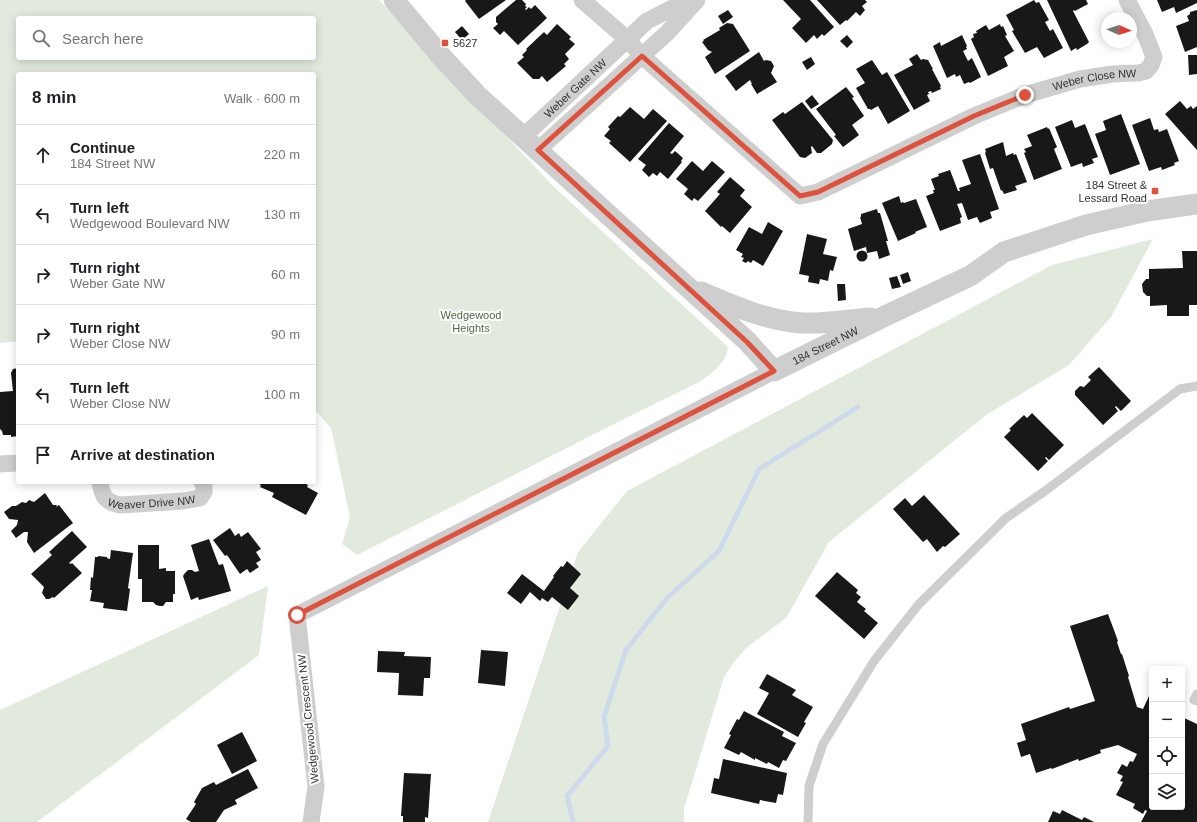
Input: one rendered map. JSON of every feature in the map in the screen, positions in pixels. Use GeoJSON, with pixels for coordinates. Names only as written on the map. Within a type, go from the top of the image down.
{"type":"FeatureCollection","features":[{"type":"Feature","properties":{"kind":"street"},"geometry":{"type":"LineString","coordinates":[[394,0],[440,54],[478,95],[747,342],[774,371]]}},
{"type":"Feature","properties":{"kind":"street"},"geometry":{"type":"LineString","coordinates":[[582,0],[635,48]]}},
{"type":"Feature","properties":{"kind":"street"},"geometry":{"type":"LineString","coordinates":[[635,48],[647,21],[688,0]]}},
{"type":"Feature","properties":{"kind":"street"},"geometry":{"type":"LineString","coordinates":[[635,48],[667,33],[697,0]]}},
{"type":"Feature","properties":{"kind":"street","name":"Weber Close NW"},"geometry":{"type":"LineString","coordinates":[[635,48],[800,196],[818,192],[974,116],[1025,95],[1080,79],[1113,74],[1138,73],[1146,70],[1152,65],[1154,57],[1145,34],[1127,0]]}},
{"type":"Feature","properties":{"kind":"street","name":"Weber Gate NW"},"geometry":{"type":"LineString","coordinates":[[531,143],[635,48]]}},
{"type":"Feature","properties":{"kind":"street","name":"184 Street NW"},"geometry":{"type":"LineString","coordinates":[[297,615],[774,371],[970,276],[1004,252],[1086,225],[1147,211],[1197,204]]}},
{"type":"Feature","properties":{"kind":"street"},"geometry":{"type":"LineString","coordinates":[[688,287],[753,314],[787,321],[819,323],[883,317]]}},
{"type":"Feature","properties":{"kind":"street"},"geometry":{"type":"LineString","coordinates":[[0,464],[16,463]]}},
{"type":"Feature","properties":{"kind":"street","name":"Weaver Drive NW"},"geometry":{"type":"LineString","coordinates":[[100,484],[102,493],[106,499],[113,504],[121,505],[183,501],[200,498],[204,492],[203,484]]}},
{"type":"Feature","properties":{"kind":"street","name":"Wedgewood Crescent NW"},"geometry":{"type":"LineString","coordinates":[[297,615],[316,787],[311,822]]}},
{"type":"Feature","properties":{"kind":"lane"},"geometry":{"type":"LineString","coordinates":[[808,822],[808,786],[823,744],[874,661],[919,604],[1006,518],[1180,389],[1197,386]]}},
{"type":"Feature","properties":{"kind":"lane"},"geometry":{"type":"LineString","coordinates":[[1197,694],[1194,700],[1197,701]]}},
{"type":"Feature","properties":{"kind":"green space","name":"Wedgewood Heights"},"geometry":{"type":"Polygon","coordinates":[[[0,0],[379,0],[552,185],[728,347],[722,362],[715,370],[701,381],[357,555],[342,544],[350,517],[331,428],[316,411],[316,72],[16,72],[16,341],[0,343],[0,0]]]}},
{"type":"Feature","properties":{"kind":"green space"},"geometry":{"type":"Polygon","coordinates":[[[1153,239],[1111,317],[1069,365],[986,415],[829,542],[786,618],[746,648],[724,677],[684,808],[684,822],[488,822],[578,552],[627,491],[1052,265],[1153,239]]]}},
{"type":"Feature","properties":{"kind":"green space"},"geometry":{"type":"Polygon","coordinates":[[[268,586],[259,655],[37,822],[0,822],[0,710],[268,586]]]}},
{"type":"Feature","properties":{"kind":"building"},"geometry":{"type":"Polygon","coordinates":[[[506,0],[479,19],[465,1],[506,0]]]}},
{"type":"Feature","properties":{"kind":"building"},"geometry":{"type":"Polygon","coordinates":[[[516,0],[522,0],[526,4],[526,10],[529,7],[531,9],[535,5],[547,18],[518,45],[504,31],[500,35],[493,28],[498,24],[496,22],[496,17],[516,0]]]}},
{"type":"Feature","properties":{"kind":"building"},"geometry":{"type":"Polygon","coordinates":[[[783,0],[810,0],[834,27],[824,36],[822,34],[817,39],[814,35],[806,43],[792,28],[801,19],[783,0]]]}},
{"type":"Feature","properties":{"kind":"building"},"geometry":{"type":"Polygon","coordinates":[[[817,0],[865,0],[867,2],[862,6],[865,10],[860,16],[856,12],[847,21],[846,20],[840,25],[817,0]]]}},
{"type":"Feature","properties":{"kind":"building"},"geometry":{"type":"Polygon","coordinates":[[[1034,0],[1036,3],[1039,2],[1049,20],[1045,22],[1050,31],[1053,29],[1063,48],[1044,58],[1037,47],[1025,53],[1012,31],[1014,30],[1006,15],[1034,0]]]}},
{"type":"Feature","properties":{"kind":"building"},"geometry":{"type":"Polygon","coordinates":[[[1047,0],[1086,0],[1088,4],[1073,11],[1089,42],[1087,44],[1077,50],[1076,48],[1071,51],[1047,0]]]}},
{"type":"Feature","properties":{"kind":"building"},"geometry":{"type":"Polygon","coordinates":[[[1157,0],[1197,0],[1197,3],[1176,13],[1174,7],[1162,12],[1157,0]]]}},
{"type":"Feature","properties":{"kind":"building"},"geometry":{"type":"Polygon","coordinates":[[[728,10],[733,17],[723,24],[718,16],[728,10]]]}},
{"type":"Feature","properties":{"kind":"building"},"geometry":{"type":"Polygon","coordinates":[[[1197,10],[1197,47],[1185,52],[1176,26],[1189,21],[1187,16],[1190,12],[1197,10]]]}},
{"type":"Feature","properties":{"kind":"building"},"geometry":{"type":"Polygon","coordinates":[[[727,23],[733,24],[750,51],[715,74],[705,57],[712,52],[708,50],[702,42],[720,30],[719,28],[727,23]]]}},
{"type":"Feature","properties":{"kind":"building"},"geometry":{"type":"Polygon","coordinates":[[[557,24],[571,37],[569,39],[575,44],[565,54],[569,59],[564,64],[566,66],[547,82],[542,76],[539,79],[533,79],[517,63],[524,57],[522,55],[527,50],[526,49],[544,32],[547,35],[557,24]]]}},
{"type":"Feature","properties":{"kind":"building"},"geometry":{"type":"Polygon","coordinates":[[[1000,24],[1001,27],[1003,26],[1007,35],[1005,36],[1014,51],[1004,57],[1008,66],[988,76],[971,39],[974,37],[973,34],[977,33],[976,31],[986,25],[989,30],[1000,24]]]}},
{"type":"Feature","properties":{"kind":"building"},"geometry":{"type":"Polygon","coordinates":[[[462,26],[469,34],[462,40],[455,32],[462,26]]]}},
{"type":"Feature","properties":{"kind":"building"},"geometry":{"type":"Polygon","coordinates":[[[847,35],[853,42],[847,48],[840,41],[847,35]]]}},
{"type":"Feature","properties":{"kind":"building"},"geometry":{"type":"Polygon","coordinates":[[[962,35],[967,46],[967,49],[963,51],[968,61],[972,58],[981,77],[970,83],[964,84],[960,75],[956,77],[955,74],[947,78],[933,46],[940,42],[941,46],[962,35]]]}},
{"type":"Feature","properties":{"kind":"building"},"geometry":{"type":"Polygon","coordinates":[[[759,52],[764,61],[771,61],[774,66],[771,73],[777,82],[757,94],[750,80],[736,91],[725,76],[759,52]]]}},
{"type":"Feature","properties":{"kind":"building"},"geometry":{"type":"Polygon","coordinates":[[[917,54],[921,60],[928,60],[941,86],[941,89],[932,93],[931,91],[928,92],[929,94],[927,95],[930,101],[914,110],[894,75],[913,65],[909,59],[917,54]]]}},
{"type":"Feature","properties":{"kind":"building"},"geometry":{"type":"Polygon","coordinates":[[[1188,55],[1197,55],[1197,74],[1189,75],[1188,55]]]}},
{"type":"Feature","properties":{"kind":"building"},"geometry":{"type":"Polygon","coordinates":[[[811,57],[815,64],[807,70],[802,62],[811,57]]]}},
{"type":"Feature","properties":{"kind":"building"},"geometry":{"type":"Polygon","coordinates":[[[872,60],[882,75],[887,72],[910,111],[888,124],[878,106],[871,110],[868,109],[856,88],[865,83],[856,69],[872,60]]]}},
{"type":"Feature","properties":{"kind":"building"},"geometry":{"type":"Polygon","coordinates":[[[846,87],[854,97],[852,98],[864,116],[852,125],[859,135],[843,147],[834,136],[836,135],[816,109],[846,87]]]}},
{"type":"Feature","properties":{"kind":"building"},"geometry":{"type":"Polygon","coordinates":[[[812,95],[819,104],[811,109],[805,101],[812,95]]]}},
{"type":"Feature","properties":{"kind":"building"},"geometry":{"type":"Polygon","coordinates":[[[1180,101],[1187,109],[1191,106],[1193,109],[1197,106],[1197,150],[1165,114],[1180,101]]]}},
{"type":"Feature","properties":{"kind":"building"},"geometry":{"type":"Polygon","coordinates":[[[802,102],[833,140],[832,144],[821,153],[817,153],[812,146],[812,153],[805,158],[800,157],[772,120],[783,112],[785,114],[802,102]]]}},
{"type":"Feature","properties":{"kind":"building"},"geometry":{"type":"Polygon","coordinates":[[[630,107],[644,119],[653,109],[667,121],[630,162],[609,143],[611,141],[604,136],[610,129],[608,127],[618,116],[620,117],[630,107]]]}},
{"type":"Feature","properties":{"kind":"building"},"geometry":{"type":"Polygon","coordinates":[[[1121,114],[1140,164],[1110,175],[1095,134],[1106,130],[1103,121],[1121,114]]]}},
{"type":"Feature","properties":{"kind":"building"},"geometry":{"type":"Polygon","coordinates":[[[1150,118],[1154,130],[1158,129],[1159,132],[1167,129],[1179,161],[1174,163],[1175,165],[1162,170],[1161,167],[1149,171],[1132,125],[1150,118]]]}},
{"type":"Feature","properties":{"kind":"building"},"geometry":{"type":"Polygon","coordinates":[[[1072,120],[1075,128],[1085,124],[1098,157],[1092,159],[1094,163],[1083,167],[1082,163],[1071,167],[1055,127],[1072,120]]]}},
{"type":"Feature","properties":{"kind":"building"},"geometry":{"type":"Polygon","coordinates":[[[669,123],[684,136],[670,153],[672,154],[675,151],[683,158],[681,161],[682,162],[668,179],[660,172],[657,176],[653,173],[649,177],[642,170],[646,165],[638,159],[669,123]]]}},
{"type":"Feature","properties":{"kind":"building"},"geometry":{"type":"Polygon","coordinates":[[[1047,127],[1048,129],[1049,128],[1057,147],[1054,149],[1062,169],[1034,180],[1024,153],[1026,152],[1024,149],[1032,146],[1027,135],[1047,127]]]}},
{"type":"Feature","properties":{"kind":"building"},"geometry":{"type":"Polygon","coordinates":[[[1003,142],[1006,156],[1013,153],[1014,155],[1016,154],[1027,182],[1015,186],[1017,190],[1004,194],[1002,190],[1001,191],[993,168],[990,169],[985,153],[985,149],[1003,142]]]}},
{"type":"Feature","properties":{"kind":"building"},"geometry":{"type":"Polygon","coordinates":[[[980,154],[999,209],[990,212],[992,218],[980,223],[977,217],[968,220],[962,203],[957,204],[962,217],[960,218],[961,223],[940,231],[926,196],[934,193],[933,190],[935,190],[931,179],[939,176],[938,174],[950,170],[958,191],[960,191],[959,188],[971,184],[962,160],[980,154]]]}},
{"type":"Feature","properties":{"kind":"building"},"geometry":{"type":"Polygon","coordinates":[[[692,161],[703,171],[712,161],[725,172],[698,201],[694,198],[692,201],[684,194],[688,189],[676,179],[692,161]]]}},
{"type":"Feature","properties":{"kind":"building"},"geometry":{"type":"Polygon","coordinates":[[[730,177],[745,190],[740,196],[752,207],[730,233],[722,226],[721,227],[705,211],[720,194],[717,192],[730,177]]]}},
{"type":"Feature","properties":{"kind":"building"},"geometry":{"type":"Polygon","coordinates":[[[899,196],[901,203],[916,199],[927,227],[898,241],[882,203],[899,196]]]}},
{"type":"Feature","properties":{"kind":"building"},"geometry":{"type":"Polygon","coordinates":[[[877,209],[878,213],[880,213],[888,241],[886,241],[890,255],[879,259],[877,251],[867,253],[866,247],[854,251],[848,229],[862,224],[860,217],[861,214],[877,209]]]}},
{"type":"Feature","properties":{"kind":"building"},"geometry":{"type":"Polygon","coordinates":[[[768,222],[783,231],[763,266],[753,260],[751,263],[748,261],[746,263],[742,261],[744,258],[741,257],[743,254],[736,250],[749,227],[762,234],[768,222]]]}},
{"type":"Feature","properties":{"kind":"building"},"geometry":{"type":"Polygon","coordinates":[[[807,234],[827,239],[823,254],[837,257],[833,271],[830,270],[828,281],[820,279],[819,284],[808,282],[809,276],[799,274],[807,234]]]}},
{"type":"Feature","properties":{"kind":"building"},"geometry":{"type":"Polygon","coordinates":[[[860,251],[864,251],[866,252],[866,260],[860,261],[857,258],[857,254],[860,251]]]}},
{"type":"Feature","properties":{"kind":"building"},"geometry":{"type":"Polygon","coordinates":[[[1182,251],[1197,251],[1197,305],[1189,305],[1189,316],[1167,316],[1167,305],[1150,306],[1150,296],[1147,296],[1143,292],[1142,284],[1146,279],[1149,279],[1149,269],[1183,268],[1182,251]]]}},
{"type":"Feature","properties":{"kind":"building"},"geometry":{"type":"Polygon","coordinates":[[[908,272],[911,281],[903,284],[900,275],[908,272]]]}},
{"type":"Feature","properties":{"kind":"building"},"geometry":{"type":"Polygon","coordinates":[[[897,276],[901,287],[892,289],[889,278],[897,276]]]}},
{"type":"Feature","properties":{"kind":"building"},"geometry":{"type":"Polygon","coordinates":[[[837,284],[845,284],[846,300],[838,301],[837,284]]]}},
{"type":"Feature","properties":{"kind":"building"},"geometry":{"type":"Polygon","coordinates":[[[1099,367],[1131,401],[1121,411],[1116,406],[1115,407],[1118,411],[1103,425],[1075,395],[1075,391],[1080,386],[1084,387],[1091,380],[1088,377],[1099,367]]]}},
{"type":"Feature","properties":{"kind":"building"},"geometry":{"type":"Polygon","coordinates":[[[16,368],[16,436],[11,437],[11,435],[3,435],[0,429],[0,392],[13,391],[11,373],[13,369],[16,368]]]}},
{"type":"Feature","properties":{"kind":"building"},"geometry":{"type":"Polygon","coordinates":[[[1032,413],[1064,445],[1049,460],[1046,457],[1045,458],[1048,461],[1038,471],[1004,437],[1011,430],[1009,429],[1024,415],[1027,418],[1032,413]]]}},
{"type":"Feature","properties":{"kind":"building"},"geometry":{"type":"Polygon","coordinates":[[[259,484],[306,484],[308,485],[307,487],[318,493],[306,515],[272,497],[274,493],[260,487],[261,485],[259,484]]]}},
{"type":"Feature","properties":{"kind":"building"},"geometry":{"type":"Polygon","coordinates":[[[45,493],[53,505],[57,505],[56,507],[59,505],[73,523],[34,553],[27,542],[28,532],[24,532],[16,538],[11,531],[17,525],[18,520],[9,519],[4,512],[12,506],[16,506],[22,502],[26,503],[29,500],[34,502],[45,493]]]}},
{"type":"Feature","properties":{"kind":"building"},"geometry":{"type":"Polygon","coordinates":[[[924,495],[960,534],[937,552],[927,539],[923,542],[893,509],[905,498],[912,506],[924,495]]]}},
{"type":"Feature","properties":{"kind":"building"},"geometry":{"type":"Polygon","coordinates":[[[230,528],[235,536],[239,533],[241,537],[248,532],[261,549],[256,552],[261,560],[256,563],[259,567],[250,573],[247,569],[240,574],[227,555],[225,556],[213,540],[230,528]]]}},
{"type":"Feature","properties":{"kind":"building"},"geometry":{"type":"Polygon","coordinates":[[[72,531],[87,547],[69,563],[72,563],[82,573],[54,598],[46,599],[42,593],[44,587],[31,574],[52,555],[49,552],[72,531]]]}},
{"type":"Feature","properties":{"kind":"building"},"geometry":{"type":"Polygon","coordinates":[[[209,539],[219,565],[223,564],[231,591],[199,600],[198,597],[191,600],[183,576],[188,570],[195,572],[199,571],[191,545],[209,539]]]}},
{"type":"Feature","properties":{"kind":"building"},"geometry":{"type":"Polygon","coordinates":[[[138,545],[159,545],[159,569],[166,568],[166,571],[175,571],[175,594],[173,594],[173,602],[166,602],[163,606],[160,606],[153,602],[142,602],[142,579],[138,579],[138,545]]]}},
{"type":"Feature","properties":{"kind":"building"},"geometry":{"type":"Polygon","coordinates":[[[111,550],[133,553],[128,588],[130,589],[127,611],[103,608],[104,603],[90,601],[92,590],[90,590],[91,577],[93,578],[95,557],[107,557],[110,559],[111,550]]]}},
{"type":"Feature","properties":{"kind":"building"},"geometry":{"type":"Polygon","coordinates":[[[567,561],[581,574],[570,588],[579,596],[568,610],[552,597],[548,602],[542,598],[540,601],[530,592],[521,604],[507,593],[522,574],[544,591],[554,577],[553,576],[567,561]]]}},
{"type":"Feature","properties":{"kind":"building"},"geometry":{"type":"Polygon","coordinates":[[[837,572],[858,590],[856,593],[861,597],[857,602],[866,609],[864,611],[878,623],[864,639],[815,596],[837,572]]]}},
{"type":"Feature","properties":{"kind":"building"},"geometry":{"type":"Polygon","coordinates":[[[1108,614],[1129,676],[1128,677],[1137,707],[1143,709],[1149,696],[1149,810],[1185,810],[1185,718],[1197,724],[1197,822],[1141,822],[1147,811],[1145,810],[1143,814],[1133,808],[1135,804],[1116,795],[1123,782],[1120,781],[1123,776],[1117,773],[1122,764],[1127,767],[1130,761],[1133,762],[1137,754],[1118,745],[1100,750],[1101,753],[1079,761],[1078,759],[1052,769],[1051,768],[1036,773],[1030,754],[1021,757],[1017,743],[1026,740],[1021,724],[1069,707],[1070,709],[1095,701],[1070,626],[1108,614]]]}},
{"type":"Feature","properties":{"kind":"building"},"geometry":{"type":"Polygon","coordinates":[[[481,650],[508,652],[505,686],[478,683],[481,650]]]}},
{"type":"Feature","properties":{"kind":"building"},"geometry":{"type":"Polygon","coordinates":[[[378,651],[405,652],[404,656],[431,657],[430,678],[424,678],[423,696],[398,695],[399,673],[377,672],[378,651]]]}},
{"type":"Feature","properties":{"kind":"building"},"geometry":{"type":"Polygon","coordinates":[[[767,674],[796,690],[792,695],[813,707],[804,722],[806,723],[798,737],[757,714],[769,693],[759,688],[767,674]]]}},
{"type":"Feature","properties":{"kind":"building"},"geometry":{"type":"Polygon","coordinates":[[[744,711],[784,732],[782,736],[796,743],[786,761],[783,760],[779,768],[768,762],[767,764],[755,758],[755,760],[741,752],[739,755],[724,748],[737,719],[739,720],[744,711]]]}},
{"type":"Feature","properties":{"kind":"building"},"geometry":{"type":"Polygon","coordinates":[[[242,732],[257,761],[232,774],[217,745],[242,732]]]}},
{"type":"Feature","properties":{"kind":"building"},"geometry":{"type":"Polygon","coordinates":[[[723,759],[787,773],[783,795],[778,794],[776,803],[760,800],[759,804],[711,793],[714,778],[719,779],[723,759]]]}},
{"type":"Feature","properties":{"kind":"building"},"geometry":{"type":"Polygon","coordinates":[[[248,769],[258,788],[235,800],[237,804],[224,810],[216,822],[191,822],[186,819],[196,804],[194,802],[202,788],[214,782],[216,785],[248,769]]]}},
{"type":"Feature","properties":{"kind":"building"},"geometry":{"type":"Polygon","coordinates":[[[404,773],[431,774],[428,818],[425,817],[425,822],[403,822],[403,816],[401,816],[404,773]]]}},
{"type":"Feature","properties":{"kind":"building"},"geometry":{"type":"Polygon","coordinates":[[[1062,810],[1082,820],[1084,817],[1094,822],[1048,822],[1053,811],[1060,814],[1062,810]]]}},
{"type":"Feature","properties":{"kind":"waterway"},"geometry":{"type":"LineString","coordinates":[[573,822],[567,796],[608,746],[604,717],[626,650],[667,598],[719,551],[759,469],[858,407]]}},
{"type":"Feature","properties":{"kind":"place","name":"5627"},"geometry":{"type":"Point","coordinates":[445,43]}},
{"type":"Feature","properties":{"kind":"place","name":"184 Street & Lessard Road"},"geometry":{"type":"Point","coordinates":[1155,191]}},
{"type":"Feature","properties":{"kind":"route"},"geometry":{"type":"LineString","coordinates":[[297,615],[774,371],[747,342],[538,150],[642,56],[800,196],[818,192],[974,116],[1025,95]]}}]}
